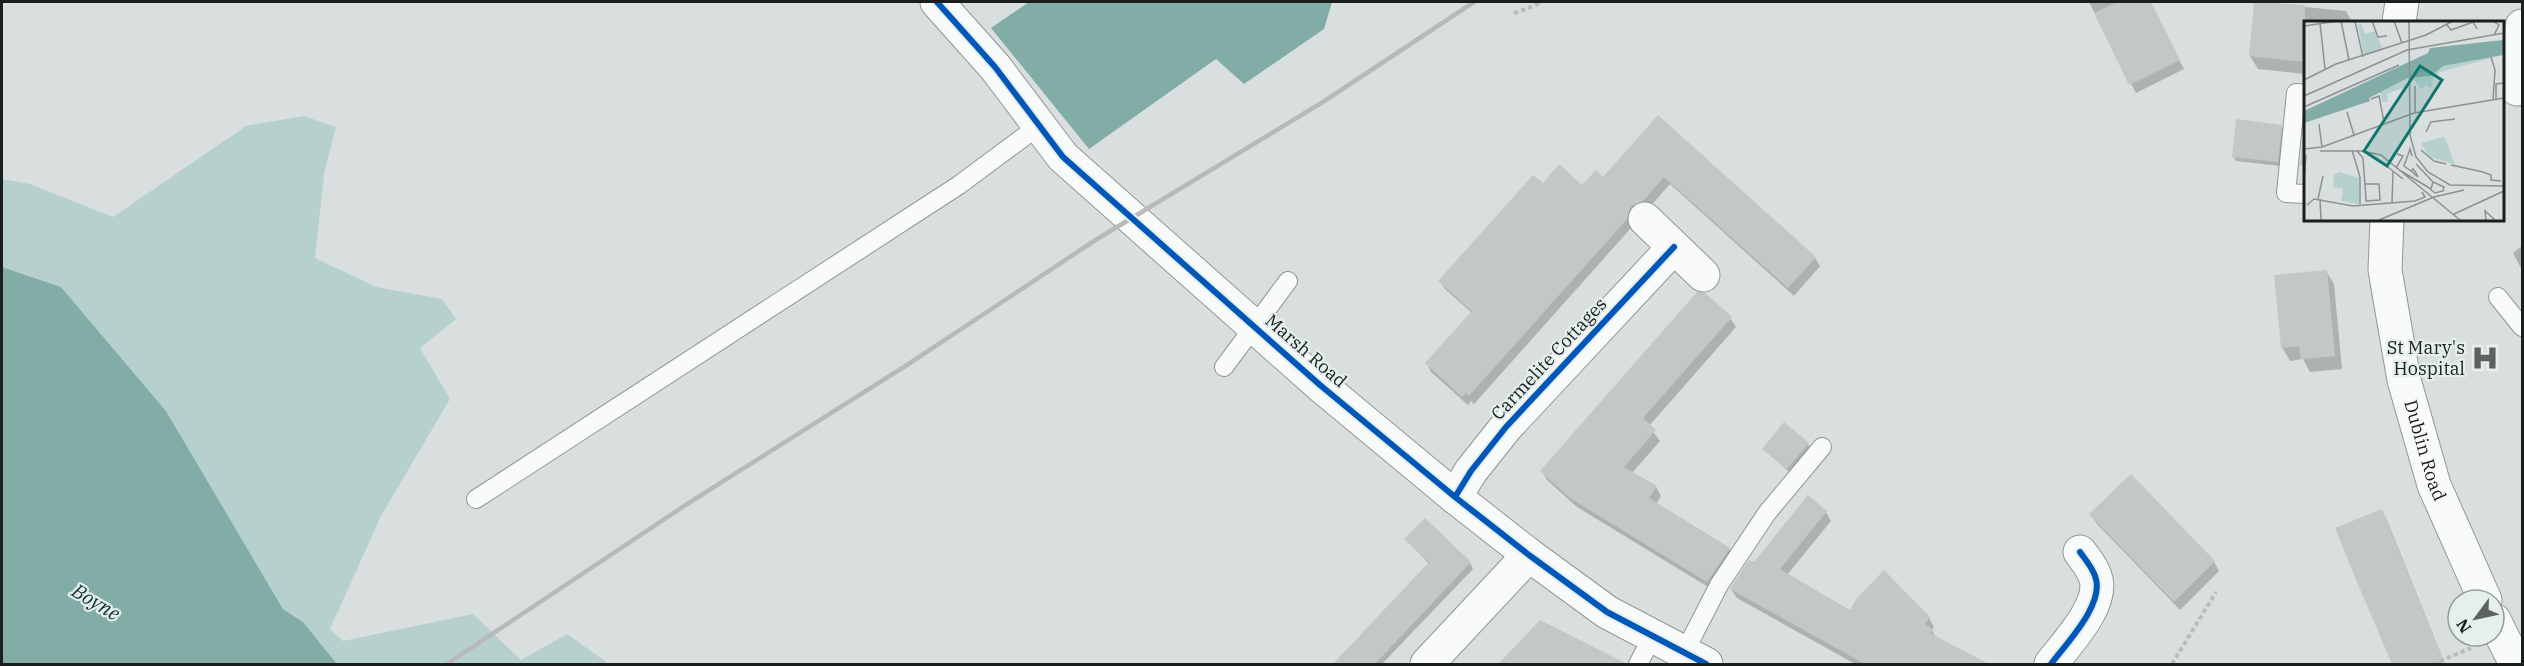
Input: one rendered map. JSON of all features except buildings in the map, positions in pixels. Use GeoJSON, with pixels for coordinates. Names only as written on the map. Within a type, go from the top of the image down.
{"type":"FeatureCollection","features":[{"type":"Feature","properties":{"kind":"main road","name":"Marsh Road"},"geometry":{"type":"LineString","coordinates":[[937,2],[995,67],[1063,156],[1320,385],[1455,497],[1607,612],[1646,650],[1699,661]]}},
{"type":"Feature","properties":{"kind":"main road"},"geometry":{"type":"LineString","coordinates":[[2399,21],[2402,2]]}},
{"type":"Feature","properties":{"kind":"main road"},"geometry":{"type":"LineString","coordinates":[[2517,89],[2523,26]]}},
{"type":"Feature","properties":{"kind":"main road"},"geometry":{"type":"LineString","coordinates":[[1645,219],[1703,275]]}},
{"type":"Feature","properties":{"kind":"main road","name":"Dublin Road"},"geometry":{"type":"LineString","coordinates":[[2387,220],[2385,270],[2404,380],[2434,485],[2480,588]]}},
{"type":"Feature","properties":{"kind":"main road","name":"Carmelite Cottages"},"geometry":{"type":"LineString","coordinates":[[1455,497],[1471,471],[1506,427],[1674,247]]}},
{"type":"Feature","properties":{"kind":"main road"},"geometry":{"type":"LineString","coordinates":[[2051,664],[2084,620],[2095,600],[2096,577],[2080,552]]}},
{"type":"Feature","properties":{"kind":"main road"},"geometry":{"type":"LineString","coordinates":[[1427,664],[1529,555]]}},
{"type":"Feature","properties":{"kind":"main road"},"geometry":{"type":"LineString","coordinates":[[2506,645],[2516,664]]}},
{"type":"Feature","properties":{"kind":"lane"},"geometry":{"type":"LineString","coordinates":[[2304,94],[2296,93],[2286,194],[2304,194]]}},
{"type":"Feature","properties":{"kind":"lane"},"geometry":{"type":"LineString","coordinates":[[476,499],[958,185],[1040,125]]}},
{"type":"Feature","properties":{"kind":"lane"},"geometry":{"type":"LineString","coordinates":[[1224,367],[1288,281]]}},
{"type":"Feature","properties":{"kind":"lane"},"geometry":{"type":"LineString","coordinates":[[2498,297],[2523,327]]}},
{"type":"Feature","properties":{"kind":"lane"},"geometry":{"type":"LineString","coordinates":[[1699,661],[1719,585],[1767,513],[1822,447]]}},
{"type":"Feature","properties":{"kind":"path"},"geometry":{"type":"LineString","coordinates":[[1514,13],[1540,2]]}},
{"type":"Feature","properties":{"kind":"path"},"geometry":{"type":"LineString","coordinates":[[2172,664],[2216,592]]}},
{"type":"Feature","properties":{"kind":"path"},"geometry":{"type":"LineString","coordinates":[[2433,664],[2461,648]]}},
{"type":"Feature","properties":{"kind":"shaded area"},"geometry":{"type":"Polygon","coordinates":[[[304,116],[336,127],[324,174],[315,258],[376,287],[442,299],[456,319],[420,348],[450,399],[381,516],[330,629],[343,641],[473,614],[521,660],[567,634],[609,664],[337,664],[303,622],[283,609],[166,411],[61,287],[2,267],[2,179],[30,184],[113,217],[246,126],[304,116]]]}},
{"type":"Feature","properties":{"kind":"water"},"geometry":{"type":"Polygon","coordinates":[[[1029,2],[1332,2],[1324,29],[1244,84],[1216,59],[1089,149],[991,28],[1029,2]]]}},
{"type":"Feature","properties":{"kind":"water","name":"Boyne"},"geometry":{"type":"Polygon","coordinates":[[[2,267],[61,287],[166,411],[283,609],[303,622],[337,664],[2,664],[2,267]]]}},
{"type":"Feature","properties":{"kind":"railway"},"geometry":{"type":"LineString","coordinates":[[447,664],[684,506],[907,365],[1094,241],[1323,102],[1474,2]]}},
{"type":"Feature","properties":{"kind":"cycle path"},"geometry":{"type":"LineString","coordinates":[[937,2],[995,67],[1063,157],[1320,385],[1455,497],[1607,612],[1706,664]]}},
{"type":"Feature","properties":{"kind":"cycle path"},"geometry":{"type":"LineString","coordinates":[[1455,497],[1471,471],[1506,427],[1674,247]]}},
{"type":"Feature","properties":{"kind":"cycle path"},"geometry":{"type":"LineString","coordinates":[[2051,664],[2083,623],[2095,598],[2097,587],[2095,576],[2080,552]]}},
{"type":"Feature","properties":{"kind":"place","name":"St Mary's Hospital"},"geometry":{"type":"Point","coordinates":[2485,358]}}]}
